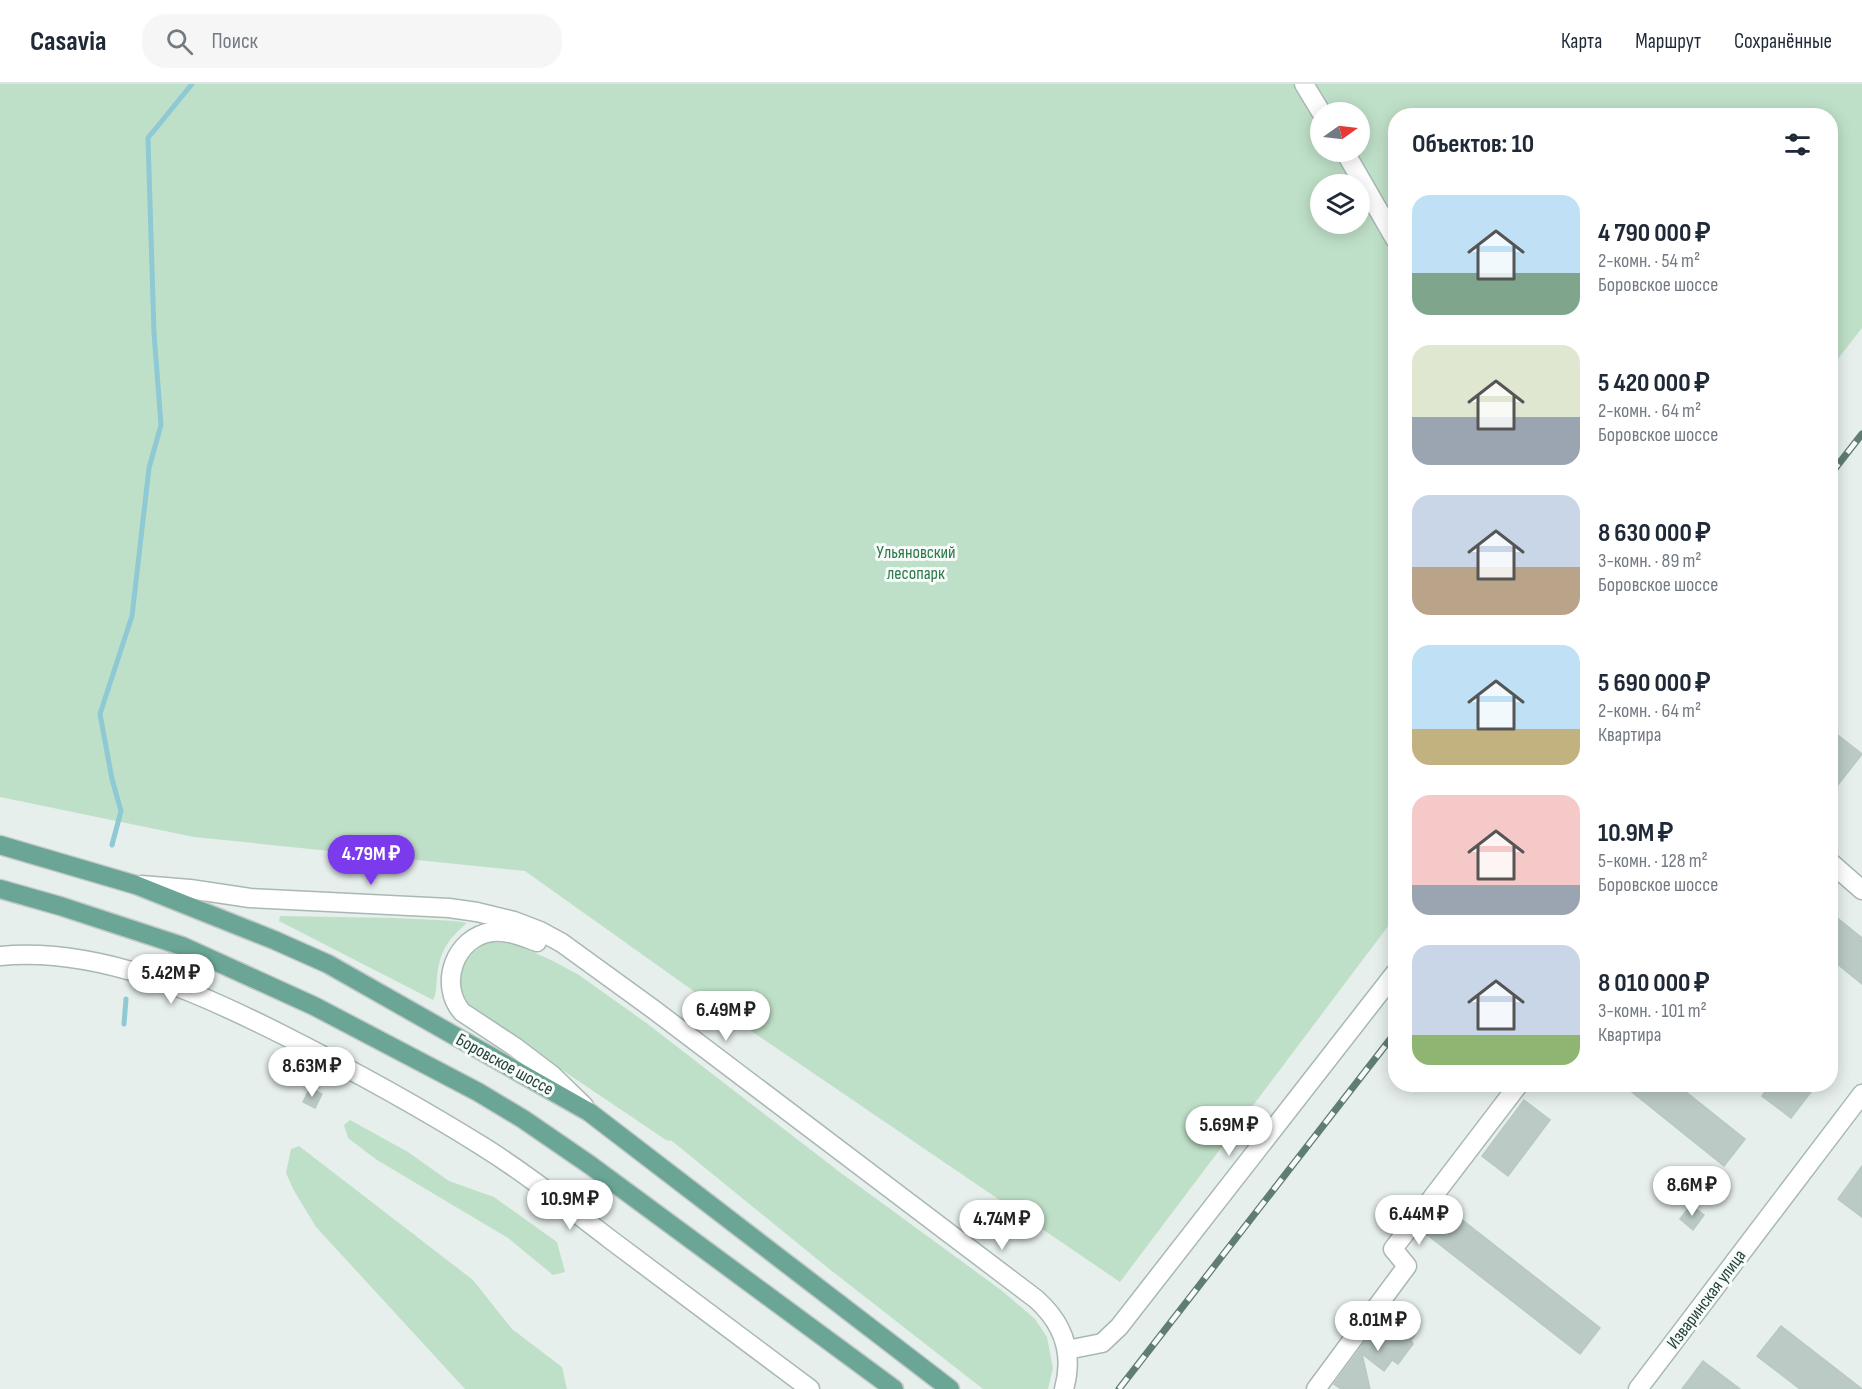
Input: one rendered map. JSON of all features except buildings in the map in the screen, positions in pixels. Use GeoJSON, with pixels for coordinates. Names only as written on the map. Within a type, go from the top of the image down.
{"type":"FeatureCollection","features":[{"type":"Feature","properties":{"kind":"main road","name":"Боровское шоссе"},"geometry":{"type":"LineString","coordinates":[[0,845],[136,885],[274,939],[328,964],[589,1112],[950,1389]]}},
{"type":"Feature","properties":{"kind":"main road","name":"Боровское шоссе"},"geometry":{"type":"LineString","coordinates":[[0,890],[101,918],[182,946],[314,1006],[478,1092],[523,1119],[590,1165],[894,1389]]}},
{"type":"Feature","properties":{"kind":"street"},"geometry":{"type":"LineString","coordinates":[[1304,84],[1315,102]]}},
{"type":"Feature","properties":{"kind":"street"},"geometry":{"type":"LineString","coordinates":[[1351,162],[1388,227]]}},
{"type":"Feature","properties":{"kind":"street"},"geometry":{"type":"LineString","coordinates":[[1838,869],[1862,890]]}},
{"type":"Feature","properties":{"kind":"street"},"geometry":{"type":"LineString","coordinates":[[136,885],[190,889],[250,898],[429,906],[477,912],[514,921],[540,931],[654,1009],[1036,1299],[1053,1316],[1063,1336],[1067,1350],[1068,1369],[1064,1389]]}},
{"type":"Feature","properties":{"kind":"street"},"geometry":{"type":"LineString","coordinates":[[582,958],[552,946],[507,933],[488,933],[472,940],[457,955],[452,970],[451,985],[454,999],[462,1012],[552,1075],[589,1112]]}},
{"type":"Feature","properties":{"kind":"street"},"geometry":{"type":"LineString","coordinates":[[0,956],[37,954],[63,956],[135,973],[211,1001],[347,1067],[483,1147],[534,1182],[810,1389]]}},
{"type":"Feature","properties":{"kind":"street"},"geometry":{"type":"LineString","coordinates":[[1067,1350],[1102,1343],[1119,1327],[1388,982]]}},
{"type":"Feature","properties":{"kind":"street"},"geometry":{"type":"LineString","coordinates":[[1316,1389],[1407,1266],[1393,1249],[1513,1092]]}},
{"type":"Feature","properties":{"kind":"street","name":"Изваринская улица"},"geometry":{"type":"LineString","coordinates":[[1638,1389],[1862,1094]]}},
{"type":"Feature","properties":{"kind":"green space","name":"Ульяновский лесопарк"},"geometry":{"type":"Polygon","coordinates":[[[0,84],[1862,84],[1862,328],[1838,359],[1838,108],[1388,108],[1388,926],[1120,1282],[716,1007],[525,871],[194,837],[0,797],[0,84]]]}},
{"type":"Feature","properties":{"kind":"green space"},"geometry":{"type":"Polygon","coordinates":[[[280,916],[395,918],[467,923],[454,935],[443,953],[433,1000],[279,921],[280,916]]]}},
{"type":"Feature","properties":{"kind":"green space"},"geometry":{"type":"Polygon","coordinates":[[[492,942],[515,944],[579,975],[645,1022],[841,1173],[1001,1290],[1035,1319],[1047,1337],[1053,1368],[1048,1389],[983,1389],[828,1268],[672,1141],[666,1140],[473,1010],[462,991],[462,970],[473,953],[492,942]]]}},
{"type":"Feature","properties":{"kind":"green space"},"geometry":{"type":"Polygon","coordinates":[[[350,1120],[408,1152],[449,1181],[494,1197],[557,1242],[565,1272],[553,1275],[508,1238],[377,1160],[348,1138],[344,1125],[350,1120]]]}},
{"type":"Feature","properties":{"kind":"green space"},"geometry":{"type":"Polygon","coordinates":[[[299,1146],[473,1280],[512,1329],[562,1367],[567,1389],[465,1389],[316,1227],[286,1173],[291,1149],[299,1146]]]}},
{"type":"Feature","properties":{"kind":"waterway"},"geometry":{"type":"LineString","coordinates":[[112,845],[121,811],[112,779],[100,714],[132,616],[149,468],[161,425],[154,333],[148,138],[192,84]]}},
{"type":"Feature","properties":{"kind":"waterway"},"geometry":{"type":"LineString","coordinates":[[124,1024],[126,999]]}},
{"type":"Feature","properties":{"kind":"railway"},"geometry":{"type":"LineString","coordinates":[[1838,465],[1862,434]]}},
{"type":"Feature","properties":{"kind":"railway"},"geometry":{"type":"LineString","coordinates":[[1119,1389],[1388,1042]]}}]}
